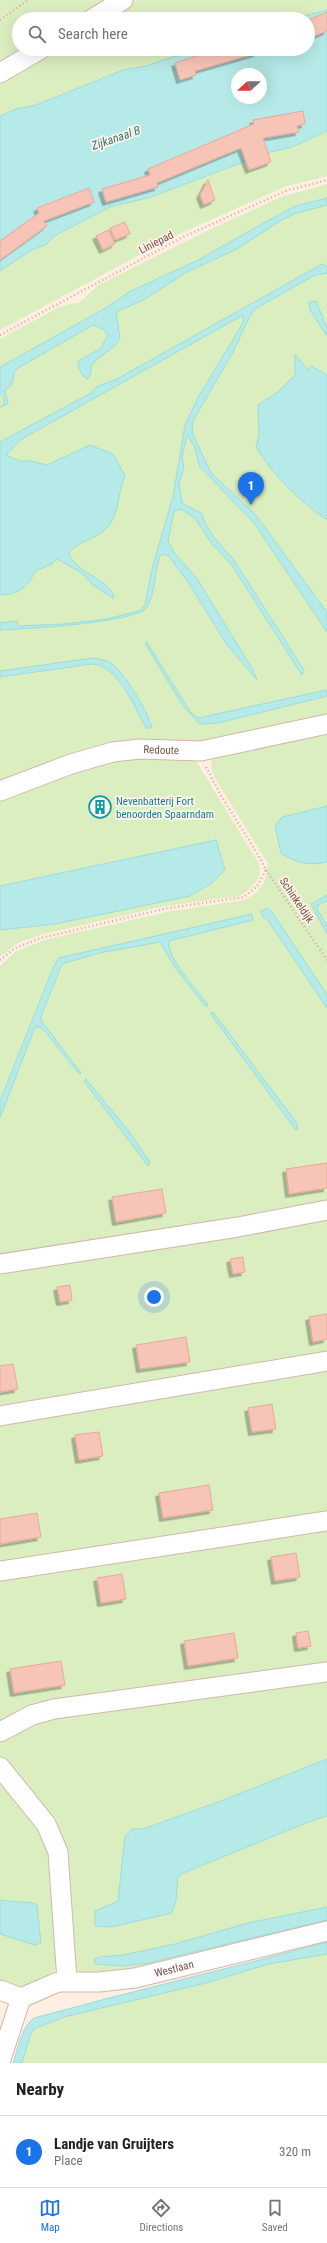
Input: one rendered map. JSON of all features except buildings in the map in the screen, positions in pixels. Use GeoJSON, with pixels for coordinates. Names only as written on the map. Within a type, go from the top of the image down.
{"type":"FeatureCollection","features":[{"type":"Feature","properties":{"kind":"street"},"geometry":{"type":"LineString","coordinates":[[104,12],[124,0]]}},
{"type":"Feature","properties":{"kind":"street"},"geometry":{"type":"LineString","coordinates":[[0,73],[29,56]]}},
{"type":"Feature","properties":{"kind":"street","name":"Redoute"},"geometry":{"type":"LineString","coordinates":[[0,791],[71,764],[113,752],[140,749],[201,751],[327,724]]}},
{"type":"Feature","properties":{"kind":"street"},"geometry":{"type":"LineString","coordinates":[[0,1264],[238,1227],[327,1210]]}},
{"type":"Feature","properties":{"kind":"street"},"geometry":{"type":"LineString","coordinates":[[0,1416],[327,1361]]}},
{"type":"Feature","properties":{"kind":"street"},"geometry":{"type":"LineString","coordinates":[[0,1571],[327,1521]]}},
{"type":"Feature","properties":{"kind":"street"},"geometry":{"type":"LineString","coordinates":[[0,1732],[32,1715],[54,1709],[327,1672]]}},
{"type":"Feature","properties":{"kind":"street"},"geometry":{"type":"LineString","coordinates":[[0,1767],[46,1824],[58,1852],[67,1981]]}},
{"type":"Feature","properties":{"kind":"street","name":"Westlaan"},"geometry":{"type":"LineString","coordinates":[[21,1998],[49,1984],[67,1981],[99,1982],[135,1978],[327,1931]]}},
{"type":"Feature","properties":{"kind":"street"},"geometry":{"type":"LineString","coordinates":[[0,1990],[21,1998],[0,2062]]}},
{"type":"Feature","properties":{"kind":"path"},"geometry":{"type":"LineString","coordinates":[[0,20],[28,0]]}},
{"type":"Feature","properties":{"kind":"path","name":"Liniepad"},"geometry":{"type":"LineString","coordinates":[[0,335],[188,235],[288,190],[327,180]]}},
{"type":"Feature","properties":{"kind":"path","name":"Schinkeldijk"},"geometry":{"type":"LineString","coordinates":[[201,751],[213,782],[266,870],[327,960]]}},
{"type":"Feature","properties":{"kind":"path"},"geometry":{"type":"LineString","coordinates":[[0,960],[15,948],[41,938],[168,908],[244,897],[257,886],[266,870]]}},
{"type":"Feature","properties":{"kind":"green space"},"geometry":{"type":"Polygon","coordinates":[[[0,0],[115,0],[94,12],[12,12],[12,56],[19,56],[0,67],[0,0]]]}},
{"type":"Feature","properties":{"kind":"green space"},"geometry":{"type":"Polygon","coordinates":[[[133,0],[327,0],[327,176],[284,187],[175,236],[0,330],[0,78],[38,56],[315,56],[315,12],[113,12],[133,0]]]}},
{"type":"Feature","properties":{"kind":"green space"},"geometry":{"type":"Polygon","coordinates":[[[327,184],[327,719],[229,741],[166,745],[0,787],[0,339],[59,307],[80,302],[98,285],[211,229],[281,197],[327,184]]]}},
{"type":"Feature","properties":{"kind":"green space"},"geometry":{"type":"Polygon","coordinates":[[[327,728],[327,1926],[136,1973],[81,1974],[76,1969],[66,1874],[0,1759],[0,966],[16,951],[48,939],[172,911],[245,900],[256,893],[266,879],[268,864],[215,778],[211,767],[212,759],[214,756],[327,728]]]}},
{"type":"Feature","properties":{"kind":"green space"},"geometry":{"type":"Polygon","coordinates":[[[122,755],[196,761],[258,862],[260,873],[256,882],[249,890],[239,896],[165,906],[40,935],[16,944],[0,957],[0,796],[122,755]]]}},
{"type":"Feature","properties":{"kind":"green space"},"geometry":{"type":"Polygon","coordinates":[[[0,1775],[50,1844],[59,1963],[51,1977],[25,1987],[0,1984],[0,1775]]]}},
{"type":"Feature","properties":{"kind":"green space"},"geometry":{"type":"Polygon","coordinates":[[[327,1954],[327,2063],[22,2063],[31,2033],[36,2028],[64,2017],[206,1983],[269,1964],[327,1954]]]}},
{"type":"Feature","properties":{"kind":"water","name":"Zijkanaal B"},"geometry":{"type":"Polygon","coordinates":[[[327,10],[327,131],[292,147],[270,152],[151,197],[110,207],[54,236],[47,244],[30,251],[0,271],[0,116],[16,109],[36,105],[123,70],[146,66],[176,56],[315,56],[315,13],[327,10]]]}},
{"type":"Feature","properties":{"kind":"water"},"geometry":{"type":"Polygon","coordinates":[[[327,198],[327,205],[294,214],[280,221],[237,249],[185,273],[145,299],[116,312],[120,338],[114,346],[94,362],[91,366],[91,373],[87,379],[83,376],[78,366],[79,361],[101,348],[108,335],[103,329],[93,325],[18,368],[14,373],[12,384],[5,391],[8,404],[0,407],[4,404],[4,398],[0,394],[0,367],[104,309],[129,292],[196,261],[295,206],[327,198]]]}},
{"type":"Feature","properties":{"kind":"water"},"geometry":{"type":"Polygon","coordinates":[[[322,264],[327,266],[327,273],[315,275],[255,309],[250,316],[233,352],[193,421],[192,432],[211,473],[255,514],[327,612],[327,632],[254,523],[200,467],[194,446],[187,435],[182,458],[184,468],[179,484],[182,503],[201,513],[214,537],[232,557],[304,670],[302,675],[231,564],[212,544],[195,518],[181,509],[174,511],[168,541],[175,554],[196,577],[253,670],[257,680],[227,645],[188,582],[169,556],[164,554],[160,556],[158,562],[150,601],[147,607],[139,613],[102,621],[78,624],[0,630],[0,623],[17,621],[19,626],[64,624],[106,619],[139,611],[145,605],[153,565],[173,497],[185,425],[199,396],[243,323],[243,315],[20,440],[6,455],[20,461],[30,461],[47,465],[90,445],[113,454],[125,476],[114,516],[103,532],[77,545],[69,553],[72,560],[78,566],[107,586],[112,592],[114,599],[93,585],[82,573],[57,559],[52,564],[35,571],[29,582],[22,589],[12,594],[0,595],[0,442],[91,393],[96,387],[117,379],[322,264]]]}},
{"type":"Feature","properties":{"kind":"water"},"geometry":{"type":"Polygon","coordinates":[[[316,301],[327,328],[327,336],[310,310],[309,302],[316,301]]]}},
{"type":"Feature","properties":{"kind":"water"},"geometry":{"type":"Polygon","coordinates":[[[295,354],[308,370],[311,366],[327,375],[327,520],[287,487],[263,458],[256,447],[259,435],[258,405],[278,392],[295,375],[295,354]]]}},
{"type":"Feature","properties":{"kind":"water"},"geometry":{"type":"Polygon","coordinates":[[[146,641],[191,713],[198,718],[327,690],[327,696],[218,723],[200,724],[183,706],[146,645],[146,641]]]}},
{"type":"Feature","properties":{"kind":"water"},"geometry":{"type":"Polygon","coordinates":[[[93,658],[105,660],[117,668],[141,703],[152,728],[146,728],[131,699],[118,679],[101,666],[92,664],[0,677],[0,671],[93,658]]]}},
{"type":"Feature","properties":{"kind":"water"},"geometry":{"type":"Polygon","coordinates":[[[327,806],[327,862],[308,864],[292,859],[281,853],[275,826],[282,817],[327,806]]]}},
{"type":"Feature","properties":{"kind":"water"},"geometry":{"type":"Polygon","coordinates":[[[216,840],[225,870],[212,883],[190,896],[55,924],[0,930],[0,886],[216,840]]]}},
{"type":"Feature","properties":{"kind":"water"},"geometry":{"type":"Polygon","coordinates":[[[327,895],[327,901],[318,905],[317,909],[327,926],[327,934],[311,904],[327,895]]]}},
{"type":"Feature","properties":{"kind":"water"},"geometry":{"type":"Polygon","coordinates":[[[267,908],[272,912],[327,995],[327,1008],[267,919],[263,917],[261,911],[267,908]]]}},
{"type":"Feature","properties":{"kind":"water"},"geometry":{"type":"Polygon","coordinates":[[[252,914],[253,920],[169,941],[169,947],[177,964],[189,982],[206,1002],[208,1005],[206,1007],[174,966],[160,942],[99,953],[62,964],[40,1019],[81,1073],[79,1074],[44,1030],[39,1027],[35,1027],[0,1118],[0,1101],[53,968],[59,958],[252,914]]]}},
{"type":"Feature","properties":{"kind":"water"},"geometry":{"type":"Polygon","coordinates":[[[213,1012],[296,1122],[298,1130],[295,1129],[213,1017],[211,1013],[213,1012]]]}},
{"type":"Feature","properties":{"kind":"water"},"geometry":{"type":"Polygon","coordinates":[[[86,1079],[127,1129],[150,1162],[148,1166],[84,1081],[86,1079]]]}},
{"type":"Feature","properties":{"kind":"water"},"geometry":{"type":"Polygon","coordinates":[[[327,1759],[327,1816],[306,1823],[181,1874],[178,1877],[176,1901],[172,1913],[111,1927],[95,1926],[95,1911],[118,1901],[125,1837],[132,1829],[143,1829],[221,1801],[327,1759]]]}},
{"type":"Feature","properties":{"kind":"water"},"geometry":{"type":"Polygon","coordinates":[[[0,1900],[32,1903],[37,1905],[41,1943],[35,1945],[0,1934],[0,1900]]]}},
{"type":"Feature","properties":{"kind":"water"},"geometry":{"type":"Polygon","coordinates":[[[327,1907],[327,1920],[143,1964],[122,1966],[95,1964],[94,1960],[99,1957],[123,1955],[175,1944],[248,1923],[327,1907]]]}},
{"type":"Feature","properties":{"kind":"water"},"geometry":{"type":"Polygon","coordinates":[[[327,1942],[327,1954],[269,1964],[206,1983],[64,2017],[36,2028],[31,2033],[22,2063],[13,2063],[23,2033],[34,2018],[327,1942]]]}},
{"type":"Feature","properties":{"kind":"place","name":"Landje van Gruijters"},"geometry":{"type":"Point","coordinates":[251,505]}},
{"type":"Feature","properties":{"kind":"place","name":"Nevenbatterij Fort benoorden Spaarndam"},"geometry":{"type":"Point","coordinates":[100,807]}}]}
